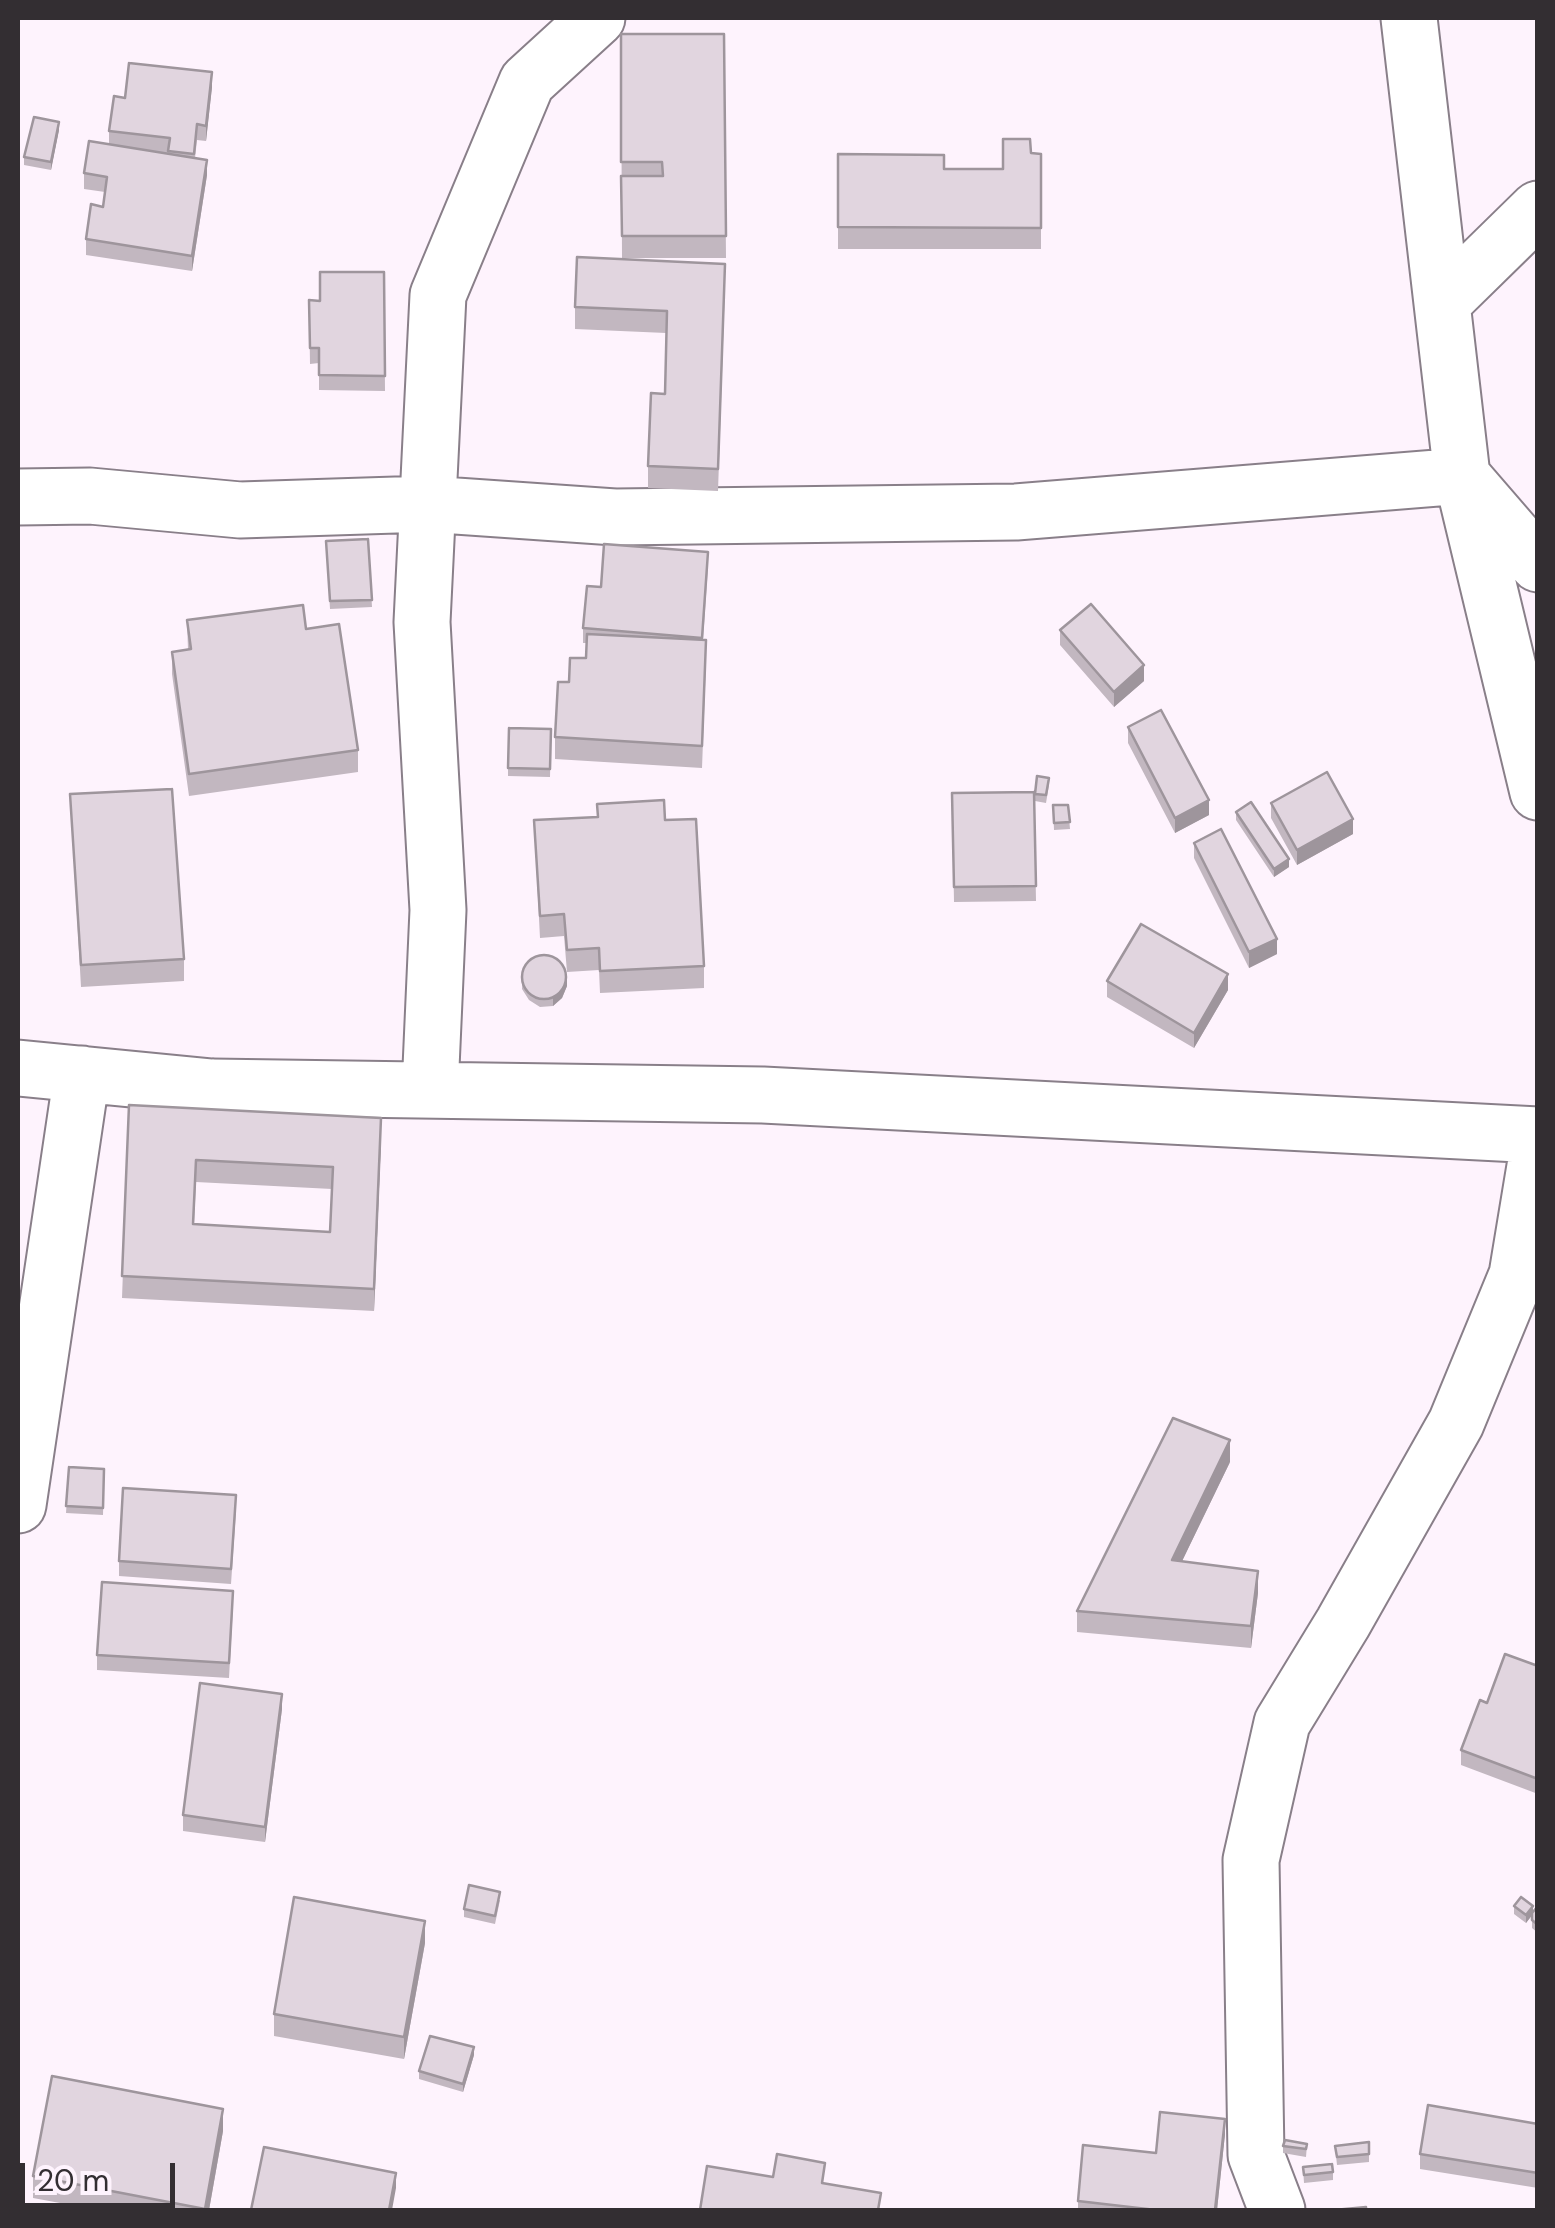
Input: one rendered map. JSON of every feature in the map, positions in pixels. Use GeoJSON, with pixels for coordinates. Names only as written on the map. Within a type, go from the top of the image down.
{"type":"FeatureCollection","features":[{"type":"Feature","properties":{"kind":"street"},"geometry":{"type":"LineString","coordinates":[[430,1090],[438,910],[422,622],[438,295],[527,82],[597,18]]}},
{"type":"Feature","properties":{"kind":"street"},"geometry":{"type":"LineString","coordinates":[[1409,18],[1462,476],[1538,792]]}},
{"type":"Feature","properties":{"kind":"street"},"geometry":{"type":"LineString","coordinates":[[1442,303],[1538,209]]}},
{"type":"Feature","properties":{"kind":"street"},"geometry":{"type":"LineString","coordinates":[[18,497],[90,496],[240,510],[428,504],[615,517],[1016,512],[1462,476]]}},
{"type":"Feature","properties":{"kind":"street"},"geometry":{"type":"LineString","coordinates":[[1462,476],[1538,564]]}},
{"type":"Feature","properties":{"kind":"street"},"geometry":{"type":"LineString","coordinates":[[18,1068],[212,1087],[764,1095],[1538,1134]]}},
{"type":"Feature","properties":{"kind":"street"},"geometry":{"type":"LineString","coordinates":[[18,1506],[82,1074]]}},
{"type":"Feature","properties":{"kind":"street"},"geometry":{"type":"LineString","coordinates":[[1277,2210],[1256,2156],[1251,1860],[1282,1724],[1456,1423],[1517,1276],[1538,1148]]}},
{"type":"Feature","properties":{"kind":"building"},"geometry":{"type":"Polygon","coordinates":[[[621,34],[724,34],[726,236],[622,236],[621,176],[663,176],[662,162],[621,162],[621,34]]]}},
{"type":"Feature","properties":{"kind":"building"},"geometry":{"type":"Polygon","coordinates":[[[129,63],[212,72],[206,126],[197,124],[194,154],[168,151],[170,138],[109,131],[114,96],[125,98],[129,63]]]}},
{"type":"Feature","properties":{"kind":"building"},"geometry":{"type":"Polygon","coordinates":[[[34,117],[59,122],[51,162],[24,157],[34,117]]]}},
{"type":"Feature","properties":{"kind":"building"},"geometry":{"type":"Polygon","coordinates":[[[1003,139],[1030,139],[1031,153],[1041,154],[1041,228],[838,227],[838,154],[944,155],[944,169],[1003,169],[1003,139]]]}},
{"type":"Feature","properties":{"kind":"building"},"geometry":{"type":"Polygon","coordinates":[[[89,141],[207,160],[192,256],[86,239],[91,204],[103,207],[107,177],[84,173],[89,141]]]}},
{"type":"Feature","properties":{"kind":"building"},"geometry":{"type":"Polygon","coordinates":[[[577,257],[725,264],[718,469],[648,466],[651,393],[665,394],[667,311],[575,307],[577,257]]]}},
{"type":"Feature","properties":{"kind":"building"},"geometry":{"type":"Polygon","coordinates":[[[320,272],[384,272],[385,376],[319,375],[319,348],[310,348],[309,300],[320,301],[320,272]]]}},
{"type":"Feature","properties":{"kind":"building"},"geometry":{"type":"Polygon","coordinates":[[[368,539],[372,600],[330,601],[326,541],[368,539]]]}},
{"type":"Feature","properties":{"kind":"building"},"geometry":{"type":"Polygon","coordinates":[[[604,544],[708,552],[702,638],[583,628],[587,586],[601,587],[604,544]]]}},
{"type":"Feature","properties":{"kind":"building"},"geometry":{"type":"Polygon","coordinates":[[[1091,604],[1144,665],[1114,692],[1060,630],[1091,604]]]}},
{"type":"Feature","properties":{"kind":"building"},"geometry":{"type":"Polygon","coordinates":[[[303,605],[306,629],[339,624],[358,750],[189,774],[172,652],[191,649],[187,620],[303,605]]]}},
{"type":"Feature","properties":{"kind":"building"},"geometry":{"type":"Polygon","coordinates":[[[587,634],[706,640],[702,746],[555,737],[558,682],[569,682],[570,658],[586,658],[587,634]]]}},
{"type":"Feature","properties":{"kind":"building"},"geometry":{"type":"Polygon","coordinates":[[[1161,710],[1209,800],[1175,818],[1128,727],[1161,710]]]}},
{"type":"Feature","properties":{"kind":"building"},"geometry":{"type":"Polygon","coordinates":[[[509,728],[551,729],[550,769],[508,768],[509,728]]]}},
{"type":"Feature","properties":{"kind":"building"},"geometry":{"type":"Polygon","coordinates":[[[1327,772],[1353,819],[1297,850],[1271,803],[1327,772]]]}},
{"type":"Feature","properties":{"kind":"building"},"geometry":{"type":"Polygon","coordinates":[[[1037,776],[1049,778],[1046,795],[1035,794],[1037,776]]]}},
{"type":"Feature","properties":{"kind":"building"},"geometry":{"type":"Polygon","coordinates":[[[172,789],[184,959],[81,965],[70,794],[172,789]]]}},
{"type":"Feature","properties":{"kind":"building"},"geometry":{"type":"Polygon","coordinates":[[[1034,792],[1036,886],[954,887],[952,793],[1034,792]]]}},
{"type":"Feature","properties":{"kind":"building"},"geometry":{"type":"Polygon","coordinates":[[[664,800],[665,820],[696,819],[704,966],[600,971],[599,948],[567,950],[564,914],[540,916],[534,820],[598,817],[597,804],[664,800]]]}},
{"type":"Feature","properties":{"kind":"building"},"geometry":{"type":"Polygon","coordinates":[[[1251,802],[1289,859],[1274,869],[1236,812],[1251,802]]]}},
{"type":"Feature","properties":{"kind":"building"},"geometry":{"type":"Polygon","coordinates":[[[1053,805],[1068,805],[1070,822],[1054,823],[1053,805]]]}},
{"type":"Feature","properties":{"kind":"building"},"geometry":{"type":"Polygon","coordinates":[[[1221,829],[1277,939],[1249,952],[1194,843],[1221,829]]]}},
{"type":"Feature","properties":{"kind":"building"},"geometry":{"type":"Polygon","coordinates":[[[1141,924],[1228,974],[1194,1033],[1107,981],[1141,924]]]}},
{"type":"Feature","properties":{"kind":"building"},"geometry":{"type":"Polygon","coordinates":[[[544,955],[559,962],[566,977],[559,992],[544,999],[529,992],[522,977],[529,962],[544,955]]]}},
{"type":"Feature","properties":{"kind":"building"},"geometry":{"type":"Polygon","coordinates":[[[129,1105],[381,1118],[374,1289],[122,1276],[129,1105]],[[196,1160],[193,1224],[330,1232],[333,1167],[196,1160]]]}},
{"type":"Feature","properties":{"kind":"building"},"geometry":{"type":"Polygon","coordinates":[[[1173,1418],[1230,1440],[1172,1560],[1258,1571],[1251,1626],[1077,1611],[1173,1418]]]}},
{"type":"Feature","properties":{"kind":"building"},"geometry":{"type":"Polygon","coordinates":[[[69,1467],[104,1469],[103,1508],[66,1506],[69,1467]]]}},
{"type":"Feature","properties":{"kind":"building"},"geometry":{"type":"Polygon","coordinates":[[[123,1488],[236,1495],[231,1569],[119,1561],[123,1488]]]}},
{"type":"Feature","properties":{"kind":"building"},"geometry":{"type":"Polygon","coordinates":[[[102,1582],[233,1591],[229,1663],[97,1655],[102,1582]]]}},
{"type":"Feature","properties":{"kind":"building"},"geometry":{"type":"Polygon","coordinates":[[[1505,1654],[1538,1666],[1538,1779],[1461,1750],[1480,1700],[1487,1703],[1505,1654]]]}},
{"type":"Feature","properties":{"kind":"building"},"geometry":{"type":"Polygon","coordinates":[[[200,1683],[282,1694],[265,1827],[183,1815],[200,1683]]]}},
{"type":"Feature","properties":{"kind":"building"},"geometry":{"type":"Polygon","coordinates":[[[469,1885],[500,1892],[495,1916],[464,1909],[469,1885]]]}},
{"type":"Feature","properties":{"kind":"building"},"geometry":{"type":"Polygon","coordinates":[[[294,1897],[425,1921],[404,2037],[274,2014],[294,1897]]]}},
{"type":"Feature","properties":{"kind":"building"},"geometry":{"type":"Polygon","coordinates":[[[1521,1897],[1533,1906],[1526,1915],[1514,1906],[1521,1897]]]}},
{"type":"Feature","properties":{"kind":"building"},"geometry":{"type":"Polygon","coordinates":[[[1538,1906],[1538,1925],[1532,1920],[1532,1913],[1538,1906]]]}},
{"type":"Feature","properties":{"kind":"building"},"geometry":{"type":"Polygon","coordinates":[[[430,2036],[474,2047],[463,2084],[419,2071],[430,2036]]]}},
{"type":"Feature","properties":{"kind":"building"},"geometry":{"type":"Polygon","coordinates":[[[52,2076],[223,2109],[205,2209],[33,2176],[52,2076]]]}},
{"type":"Feature","properties":{"kind":"building"},"geometry":{"type":"Polygon","coordinates":[[[1428,2105],[1538,2124],[1538,2173],[1420,2154],[1428,2105]]]}},
{"type":"Feature","properties":{"kind":"building"},"geometry":{"type":"Polygon","coordinates":[[[1160,2112],[1225,2119],[1215,2210],[1156,2210],[1078,2201],[1083,2145],[1156,2153],[1160,2112]]]}},
{"type":"Feature","properties":{"kind":"building"},"geometry":{"type":"Polygon","coordinates":[[[1285,2140],[1307,2144],[1306,2149],[1283,2146],[1285,2140]]]}},
{"type":"Feature","properties":{"kind":"building"},"geometry":{"type":"Polygon","coordinates":[[[1369,2142],[1369,2154],[1337,2157],[1335,2146],[1369,2142]]]}},
{"type":"Feature","properties":{"kind":"building"},"geometry":{"type":"Polygon","coordinates":[[[264,2147],[396,2173],[389,2210],[251,2210],[264,2147]]]}},
{"type":"Feature","properties":{"kind":"building"},"geometry":{"type":"Polygon","coordinates":[[[777,2154],[825,2163],[822,2183],[881,2193],[878,2210],[700,2210],[707,2166],[773,2177],[777,2154]]]}},
{"type":"Feature","properties":{"kind":"building"},"geometry":{"type":"Polygon","coordinates":[[[1332,2164],[1333,2172],[1304,2175],[1303,2167],[1332,2164]]]}}]}
